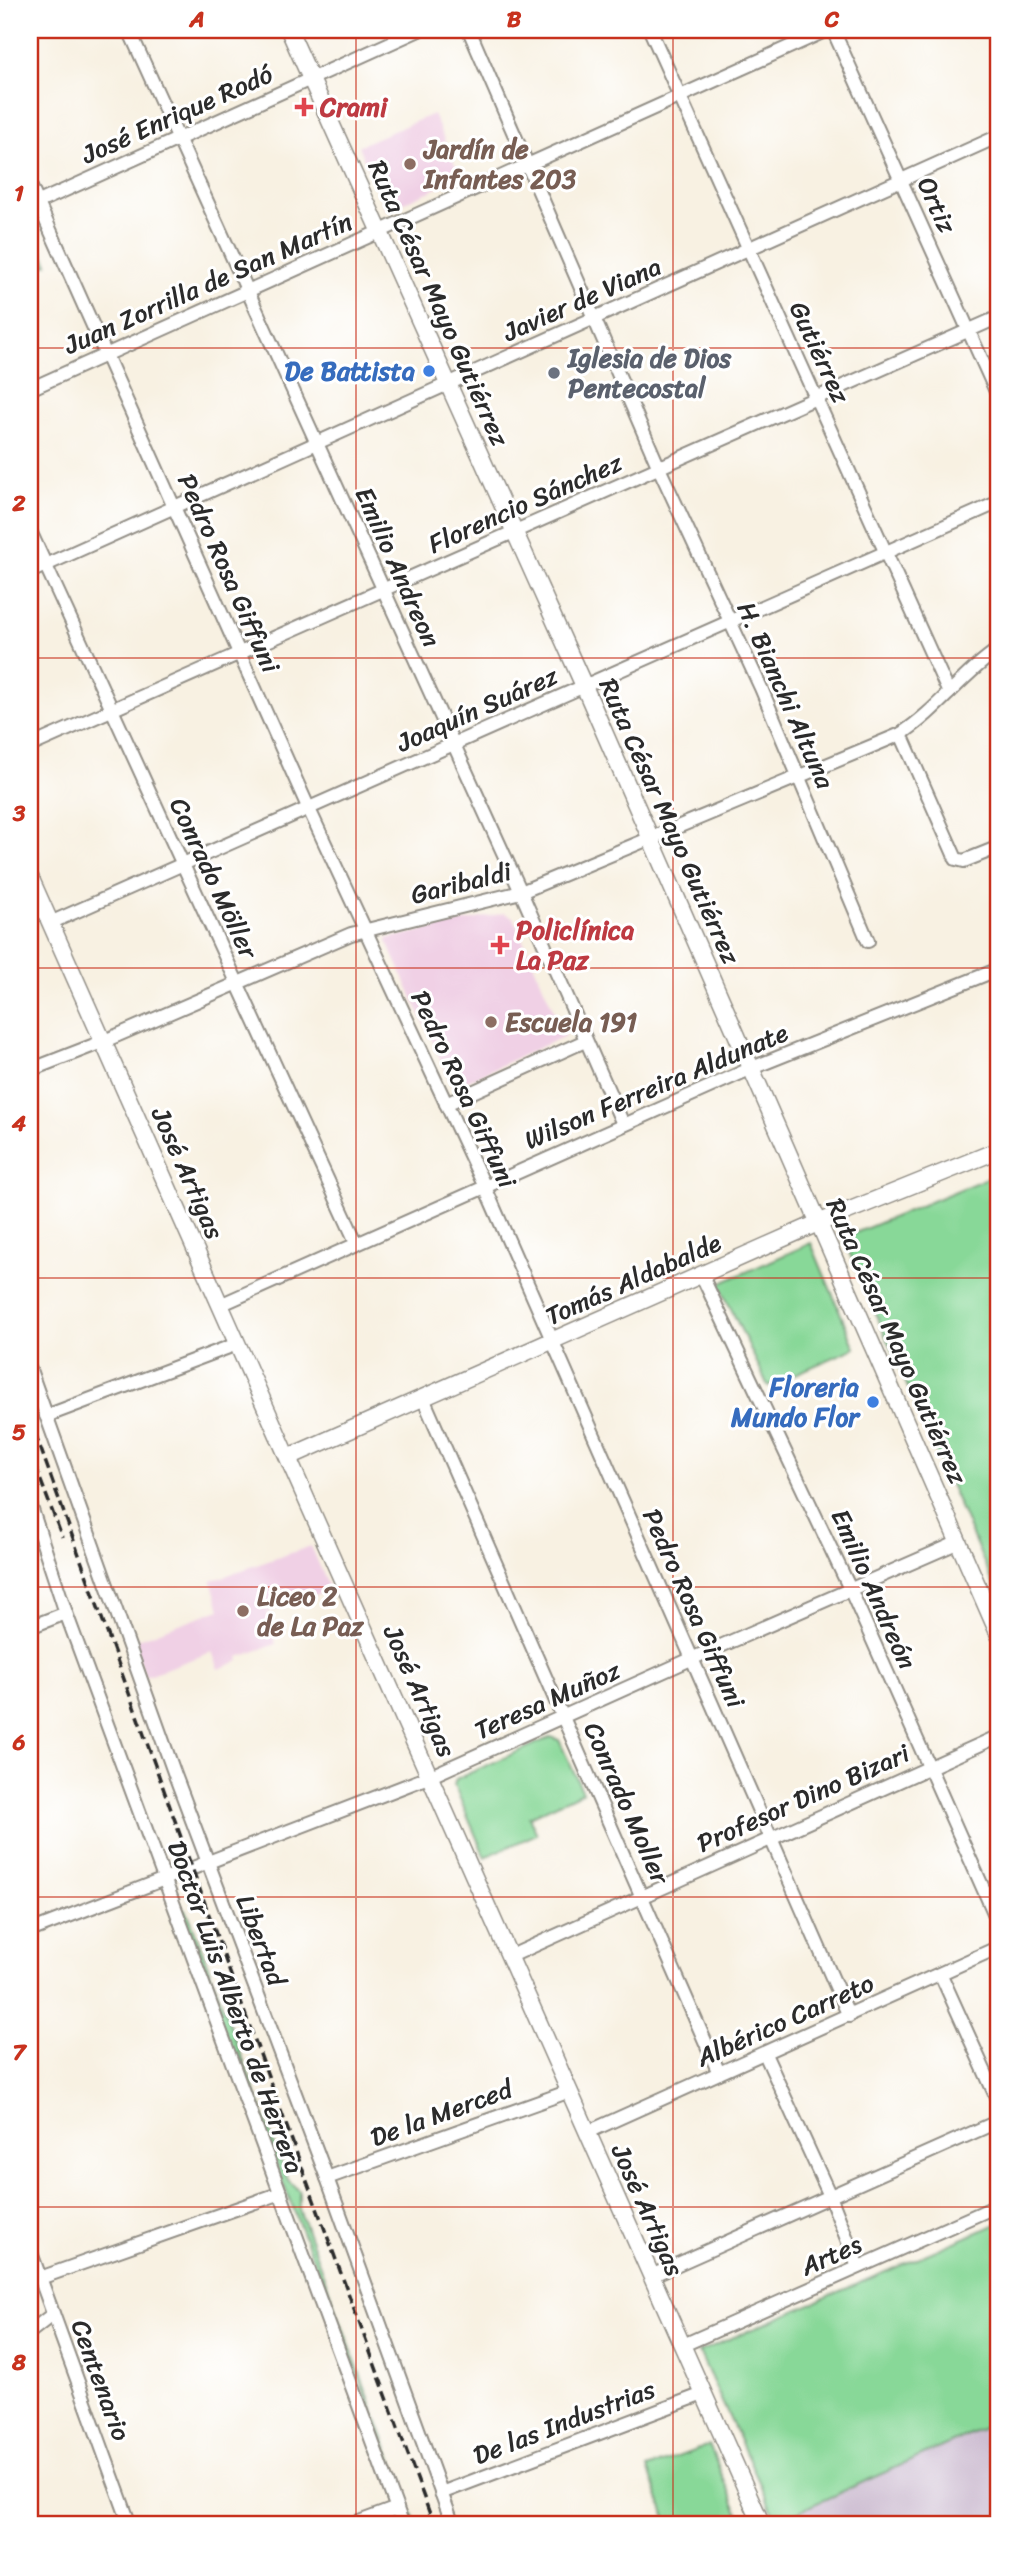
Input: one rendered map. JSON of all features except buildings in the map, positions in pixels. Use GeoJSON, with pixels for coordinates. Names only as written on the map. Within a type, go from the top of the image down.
{"type":"FeatureCollection","features":[{"type":"Feature","properties":{"kind":"street","name":"Emilio Andreon"},"geometry":{"type":"LineString","coordinates":[[129,30],[521,892],[623,1124]]}},
{"type":"Feature","properties":{"kind":"street","name":"Ruta César Mayo Gutiérrez"},"geometry":{"type":"LineString","coordinates":[[289,30],[516,532],[999,1635]]}},
{"type":"Feature","properties":{"kind":"street","name":"José Enrique Rodó"},"geometry":{"type":"LineString","coordinates":[[34,204],[419,30]]}},
{"type":"Feature","properties":{"kind":"street","name":"H. Bianchi Altuna"},"geometry":{"type":"LineString","coordinates":[[469,30],[659,468],[798,775],[868,941]]}},
{"type":"Feature","properties":{"kind":"street","name":"Gutiérrez"},"geometry":{"type":"LineString","coordinates":[[650,30],[949,693]]}},
{"type":"Feature","properties":{"kind":"street","name":"Juan Zorrilla de San Martín"},"geometry":{"type":"LineString","coordinates":[[30,389],[827,30]]}},
{"type":"Feature","properties":{"kind":"street","name":"Ortiz"},"geometry":{"type":"LineString","coordinates":[[833,30],[999,398]]}},
{"type":"Feature","properties":{"kind":"street","name":"Javier de Viana"},"geometry":{"type":"LineString","coordinates":[[30,572],[999,136]]}},
{"type":"Feature","properties":{"kind":"street","name":"Pedro Rosa Giffuni"},"geometry":{"type":"LineString","coordinates":[[30,185],[34,204],[107,354],[364,929],[484,1185],[849,2016]]}},
{"type":"Feature","properties":{"kind":"street","name":"Florencio Sánchez"},"geometry":{"type":"LineString","coordinates":[[30,746],[999,317]]}},
{"type":"Feature","properties":{"kind":"street","name":"Joaquín Suárez"},"geometry":{"type":"LineString","coordinates":[[50,923],[999,502]]}},
{"type":"Feature","properties":{"kind":"street","name":"Conrado Möller"},"geometry":{"type":"LineString","coordinates":[[30,531],[357,1244]]}},
{"type":"Feature","properties":{"kind":"street","name":"Garibaldi"},"geometry":{"type":"LineString","coordinates":[[30,1070],[102,1042],[364,929],[521,892],[901,734],[923,718],[984,659],[999,649]]}},
{"type":"Feature","properties":{"kind":"street"},"geometry":{"type":"LineString","coordinates":[[901,734],[956,859],[964,861],[999,847]]}},
{"type":"Feature","properties":{"kind":"street","name":"José Artigas"},"geometry":{"type":"LineString","coordinates":[[30,877],[762,2525]]}},
{"type":"Feature","properties":{"kind":"street","name":"Wilson Ferreira Aldunate"},"geometry":{"type":"LineString","coordinates":[[220,1305],[484,1185],[752,1068],[999,969]]}},
{"type":"Feature","properties":{"kind":"street"},"geometry":{"type":"LineString","coordinates":[[446,1104],[585,1041]]}},
{"type":"Feature","properties":{"kind":"street","name":"Tomás Aldabalde"},"geometry":{"type":"LineString","coordinates":[[289,1457],[818,1223],[999,1150]]}},
{"type":"Feature","properties":{"kind":"street","name":"Emilio Andreón"},"geometry":{"type":"LineString","coordinates":[[702,1276],[850,1589],[999,1923]]}},
{"type":"Feature","properties":{"kind":"street"},"geometry":{"type":"LineString","coordinates":[[46,1416],[237,1344]]}},
{"type":"Feature","properties":{"kind":"street","name":"Libertad"},"geometry":{"type":"LineString","coordinates":[[30,1370],[207,1864],[327,2178],[453,2525]]}},
{"type":"Feature","properties":{"kind":"street","name":"Conrado Moller"},"geometry":{"type":"LineString","coordinates":[[423,1398],[719,2073]]}},
{"type":"Feature","properties":{"kind":"street","name":"Doctor Luis Alberto de Herrera"},"geometry":{"type":"LineString","coordinates":[[30,1504],[66,1613],[403,2525]]}},
{"type":"Feature","properties":{"kind":"street","name":"Teresa Muñoz"},"geometry":{"type":"LineString","coordinates":[[30,1931],[431,1776],[960,1542]]}},
{"type":"Feature","properties":{"kind":"street"},"geometry":{"type":"LineString","coordinates":[[30,1627],[66,1613]]}},
{"type":"Feature","properties":{"kind":"street","name":"Profesor Dino Bizari"},"geometry":{"type":"LineString","coordinates":[[511,1955],[999,1736]]}},
{"type":"Feature","properties":{"kind":"street","name":"Albérico Carreto"},"geometry":{"type":"LineString","coordinates":[[588,2132],[999,1947]]}},
{"type":"Feature","properties":{"kind":"street"},"geometry":{"type":"LineString","coordinates":[[941,1975],[999,2102]]}},
{"type":"Feature","properties":{"kind":"street"},"geometry":{"type":"LineString","coordinates":[[765,2053],[830,2196],[858,2267]]}},
{"type":"Feature","properties":{"kind":"street","name":"De la Merced"},"geometry":{"type":"LineString","coordinates":[[327,2178],[570,2091]]}},
{"type":"Feature","properties":{"kind":"street"},"geometry":{"type":"LineString","coordinates":[[650,2276],[999,2121]]}},
{"type":"Feature","properties":{"kind":"street"},"geometry":{"type":"LineString","coordinates":[[40,2278],[281,2193]]}},
{"type":"Feature","properties":{"kind":"street","name":"Artes"},"geometry":{"type":"LineString","coordinates":[[681,2346],[999,2205]]}},
{"type":"Feature","properties":{"kind":"street","name":"Centenario"},"geometry":{"type":"LineString","coordinates":[[30,2250],[130,2525]]}},
{"type":"Feature","properties":{"kind":"street"},"geometry":{"type":"LineString","coordinates":[[30,2332],[53,2314]]}},
{"type":"Feature","properties":{"kind":"street","name":"De las Industrias"},"geometry":{"type":"LineString","coordinates":[[441,2493],[703,2394]]}},
{"type":"Feature","properties":{"kind":"street"},"geometry":{"type":"LineString","coordinates":[[351,2525],[397,2508]]}},
{"type":"Feature","properties":{"kind":"shaded area","name":"Jardín de Infantes 203"},"geometry":{"type":"Polygon","coordinates":[[[433,114],[461,178],[386,210],[358,146],[433,114]]]}},
{"type":"Feature","properties":{"kind":"shaded area"},"geometry":{"type":"Polygon","coordinates":[[[504,913],[513,917],[565,1036],[453,1087],[386,939],[504,913]]]}},
{"type":"Feature","properties":{"kind":"shaded area","name":"Liceo 2 de La Paz"},"geometry":{"type":"Polygon","coordinates":[[[311,1546],[330,1590],[266,1613],[276,1644],[239,1657],[240,1661],[219,1669],[212,1652],[145,1676],[133,1641],[220,1609],[211,1581],[311,1546]]]}},
{"type":"Feature","properties":{"kind":"shaded area"},"geometry":{"type":"Polygon","coordinates":[[[999,2421],[999,2525],[779,2525],[777,2521],[999,2421]]]}},
{"type":"Feature","properties":{"kind":"green space"},"geometry":{"type":"Polygon","coordinates":[[[30,223],[48,264],[35,269],[37,276],[30,279],[30,223]]]}},
{"type":"Feature","properties":{"kind":"green space"},"geometry":{"type":"Polygon","coordinates":[[[999,1173],[999,1597],[843,1238],[999,1173]]]}},
{"type":"Feature","properties":{"kind":"green space"},"geometry":{"type":"Polygon","coordinates":[[[811,1243],[855,1348],[768,1386],[719,1284],[811,1243]]]}},
{"type":"Feature","properties":{"kind":"green space"},"geometry":{"type":"Polygon","coordinates":[[[551,1737],[559,1740],[583,1792],[529,1817],[537,1834],[485,1857],[454,1785],[456,1779],[551,1737]]]}},
{"type":"Feature","properties":{"kind":"green space"},"geometry":{"type":"Polygon","coordinates":[[[180,1907],[186,1910],[191,1921],[288,2180],[299,2191],[299,2209],[416,2525],[413,2525],[178,1911],[180,1907]]]}},
{"type":"Feature","properties":{"kind":"green space"},"geometry":{"type":"Polygon","coordinates":[[[999,2223],[999,2421],[777,2521],[699,2352],[999,2223]]]}},
{"type":"Feature","properties":{"kind":"green space"},"geometry":{"type":"Polygon","coordinates":[[[709,2445],[740,2517],[719,2525],[669,2525],[648,2468],[709,2445]]]}},
{"type":"Feature","properties":{"kind":"railway"},"geometry":{"type":"LineString","coordinates":[[30,1419],[230,1973],[434,2525]]}},
{"type":"Feature","properties":{"kind":"railway"},"geometry":{"type":"LineString","coordinates":[[30,1452],[62,1537]]}},
{"type":"Feature","properties":{"kind":"place","name":"Crami"},"geometry":{"type":"Point","coordinates":[304,107]}},
{"type":"Feature","properties":{"kind":"place","name":"Jardín de Infantes 203"},"geometry":{"type":"Point","coordinates":[410,164]}},
{"type":"Feature","properties":{"kind":"place","name":"De Battista"},"geometry":{"type":"Point","coordinates":[429,371]}},
{"type":"Feature","properties":{"kind":"place","name":"Iglesia de Dios Pentecostal"},"geometry":{"type":"Point","coordinates":[554,373]}},
{"type":"Feature","properties":{"kind":"place","name":"Policlínica La Paz"},"geometry":{"type":"Point","coordinates":[500,945]}},
{"type":"Feature","properties":{"kind":"place","name":"Escuela 191"},"geometry":{"type":"Point","coordinates":[491,1022]}},
{"type":"Feature","properties":{"kind":"place","name":"Floreria Mundo Flor"},"geometry":{"type":"Point","coordinates":[873,1402]}},
{"type":"Feature","properties":{"kind":"place","name":"Liceo 2 de La Paz"},"geometry":{"type":"Point","coordinates":[243,1611]}}]}
